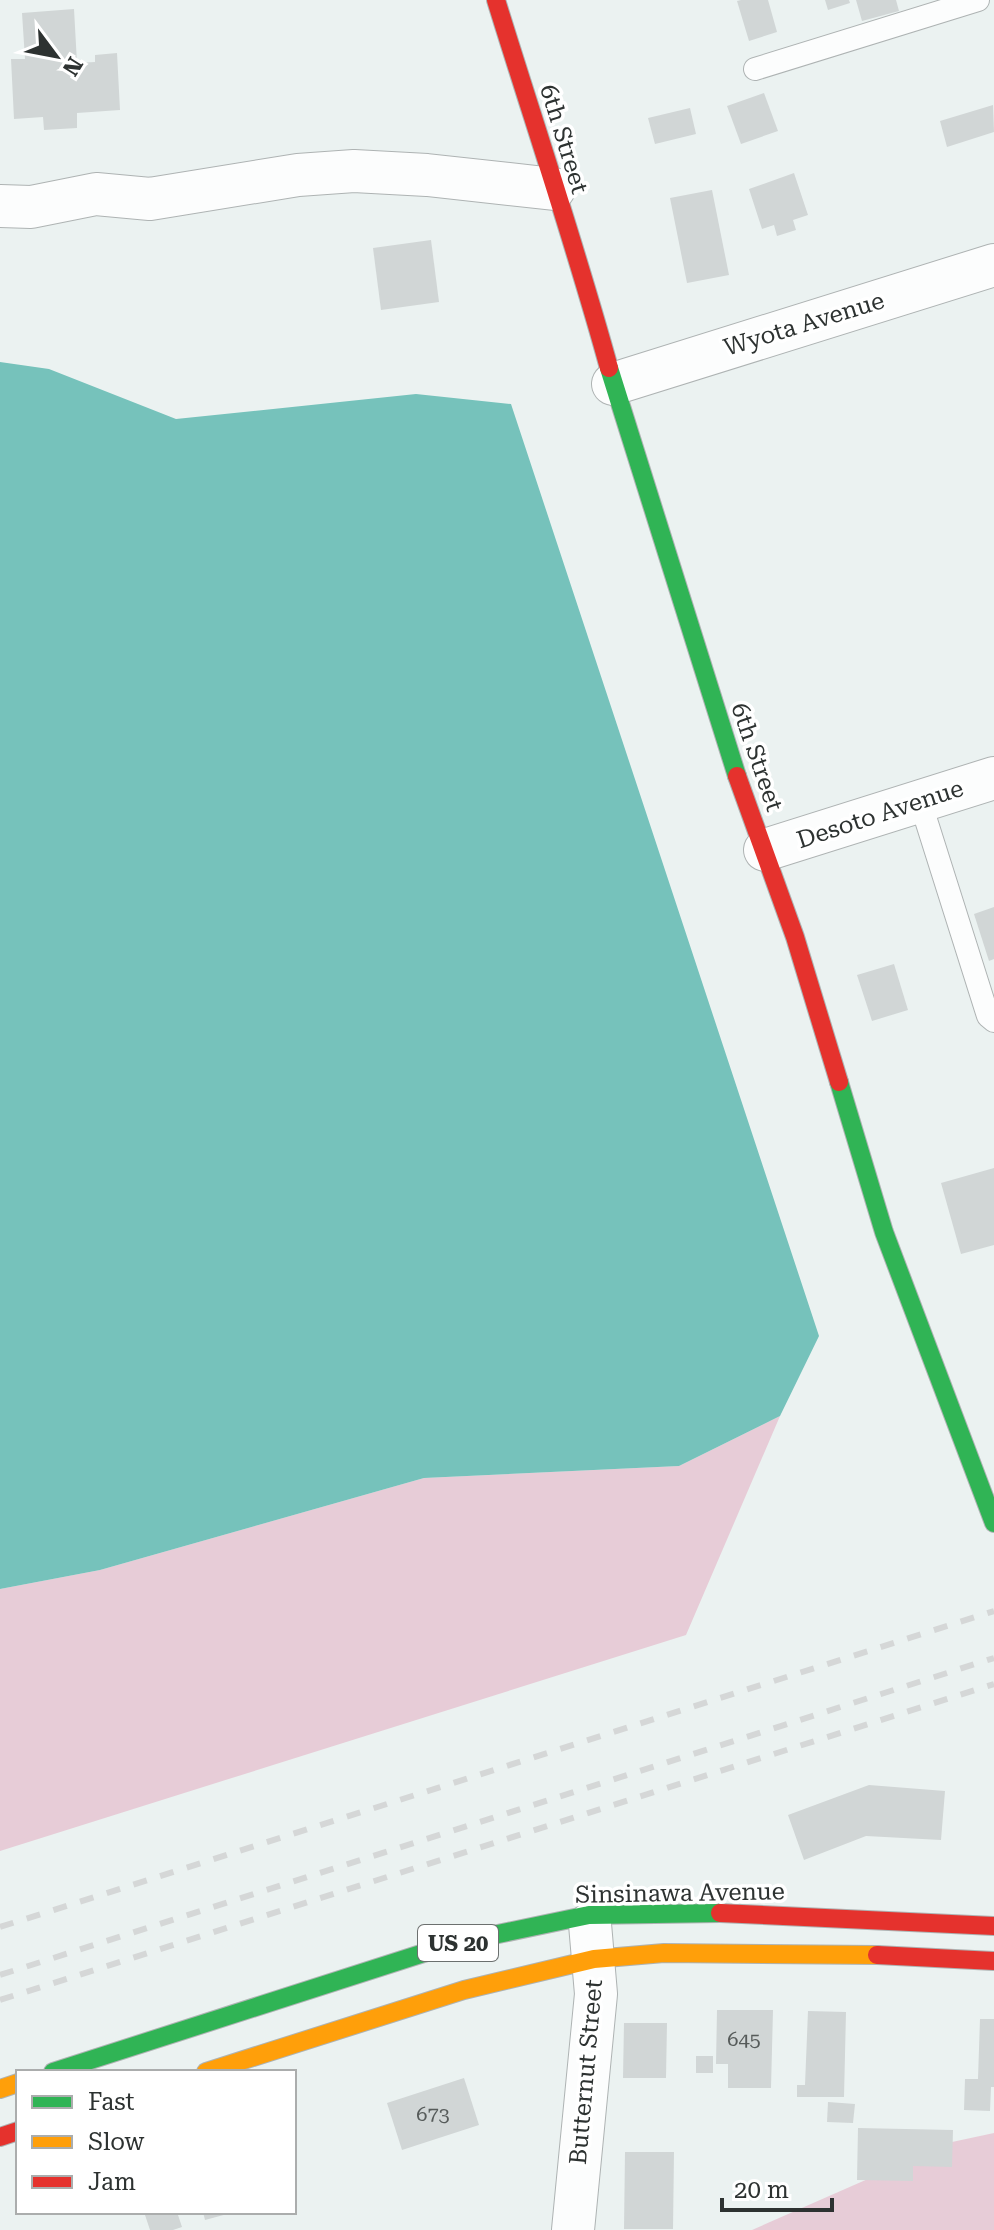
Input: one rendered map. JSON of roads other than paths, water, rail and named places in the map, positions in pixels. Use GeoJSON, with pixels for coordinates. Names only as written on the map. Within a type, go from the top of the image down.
{"type":"FeatureCollection","features":[{"type":"Feature","properties":{"kind":"main road","name":"6th Street"},"geometry":{"type":"LineString","coordinates":[[496,0],[579,260],[613,384],[729,755],[795,937],[884,1232],[983,1459],[994,1523]]}},
{"type":"Feature","properties":{"kind":"main road","name":"Sinsinawa Avenue"},"geometry":{"type":"LineString","coordinates":[[68,2070],[213,2050],[280,2024],[455,1943],[589,1915],[665,1912],[782,1914],[994,1926]]}},
{"type":"Feature","properties":{"kind":"main road","name":"Sinsinawa Avenue"},"geometry":{"type":"LineString","coordinates":[[213,2050],[280,2024],[464,1990],[594,1959],[664,1953],[882,1955],[994,1961]]}},
{"type":"Feature","properties":{"kind":"street"},"geometry":{"type":"LineString","coordinates":[[0,206],[31,207],[96,194],[150,199],[298,175],[354,171],[427,175],[554,189]]}},
{"type":"Feature","properties":{"kind":"street","name":"Wyota Avenue"},"geometry":{"type":"LineString","coordinates":[[613,384],[994,265]]}},
{"type":"Feature","properties":{"kind":"street","name":"Desoto Avenue"},"geometry":{"type":"LineString","coordinates":[[765,850],[994,778]]}},
{"type":"Feature","properties":{"kind":"street","name":"Butternut Street"},"geometry":{"type":"LineString","coordinates":[[573,2230],[596,1994],[589,1915]]}},
{"type":"Feature","properties":{"kind":"lane"},"geometry":{"type":"LineString","coordinates":[[755,69],[978,0]]}},
{"type":"Feature","properties":{"kind":"lane"},"geometry":{"type":"LineString","coordinates":[[920,801],[988,1016],[994,1021]]}},
{"type":"Feature","properties":{"kind":"water"},"geometry":{"type":"Polygon","coordinates":[[[0,362],[49,369],[176,419],[416,394],[511,404],[819,1336],[780,1416],[679,1466],[424,1478],[100,1570],[0,1589],[0,362]]]}},
{"type":"Feature","properties":{"kind":"railway"},"geometry":{"type":"LineString","coordinates":[[0,1927],[994,1611]]}},
{"type":"Feature","properties":{"kind":"railway"},"geometry":{"type":"LineString","coordinates":[[0,1975],[994,1658]]}},
{"type":"Feature","properties":{"kind":"railway"},"geometry":{"type":"LineString","coordinates":[[0,2000],[994,1684]]}}]}
